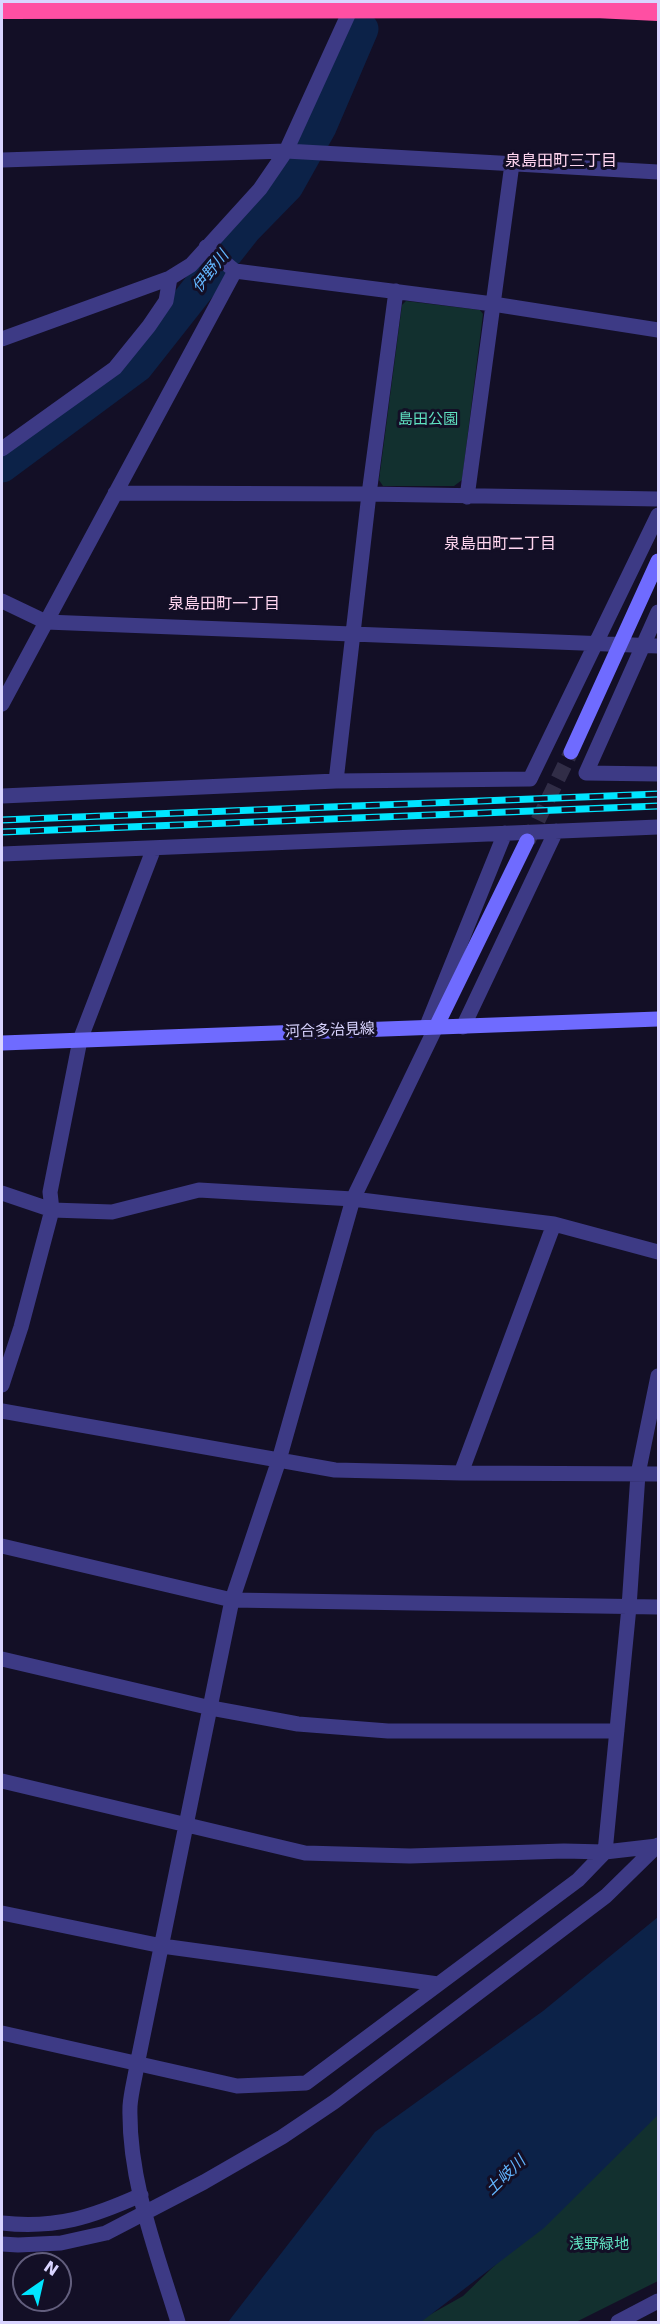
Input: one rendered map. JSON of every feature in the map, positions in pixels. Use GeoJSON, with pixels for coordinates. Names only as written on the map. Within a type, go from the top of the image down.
{"type":"FeatureCollection","features":[{"type":"Feature","properties":{"kind":"highway"},"geometry":{"type":"LineString","coordinates":[[2,10],[352,5],[658,12]]}},
{"type":"Feature","properties":{"kind":"main road"},"geometry":{"type":"LineString","coordinates":[[572,752],[658,561]]}},
{"type":"Feature","properties":{"kind":"main road"},"geometry":{"type":"LineString","coordinates":[[431,1028],[527,841]]}},
{"type":"Feature","properties":{"kind":"main road","name":"河合多治見線"},"geometry":{"type":"LineString","coordinates":[[2,1043],[658,1019]]}},
{"type":"Feature","properties":{"kind":"street"},"geometry":{"type":"LineString","coordinates":[[2,339],[170,278],[191,265],[260,189],[286,152],[352,5]]}},
{"type":"Feature","properties":{"kind":"street"},"geometry":{"type":"LineString","coordinates":[[2,160],[286,152],[658,172]]}},
{"type":"Feature","properties":{"kind":"street"},"geometry":{"type":"LineString","coordinates":[[467,497],[512,164]]}},
{"type":"Feature","properties":{"kind":"street"},"geometry":{"type":"LineString","coordinates":[[207,247],[236,271],[493,304],[658,330]]}},
{"type":"Feature","properties":{"kind":"street"},"geometry":{"type":"LineString","coordinates":[[2,705],[114,493],[236,271]]}},
{"type":"Feature","properties":{"kind":"street"},"geometry":{"type":"LineString","coordinates":[[2,449],[115,368],[166,301],[170,278]]}},
{"type":"Feature","properties":{"kind":"street"},"geometry":{"type":"LineString","coordinates":[[336,781],[369,494],[396,291]]}},
{"type":"Feature","properties":{"kind":"street"},"geometry":{"type":"LineString","coordinates":[[114,493],[369,494],[658,499]]}},
{"type":"Feature","properties":{"kind":"street"},"geometry":{"type":"LineString","coordinates":[[2,795],[336,781],[530,779],[658,514]]}},
{"type":"Feature","properties":{"kind":"street"},"geometry":{"type":"LineString","coordinates":[[2,601],[46,622],[598,642],[651,646]]}},
{"type":"Feature","properties":{"kind":"street"},"geometry":{"type":"LineString","coordinates":[[658,612],[651,646],[586,773],[658,774]]}},
{"type":"Feature","properties":{"kind":"street"},"geometry":{"type":"LineString","coordinates":[[2,854],[658,827]]}},
{"type":"Feature","properties":{"kind":"street"},"geometry":{"type":"LineString","coordinates":[[463,1027],[556,831]]}},
{"type":"Feature","properties":{"kind":"street"},"geometry":{"type":"LineString","coordinates":[[178,2322],[141,2195],[131,2138],[130,2104],[232,1600],[279,1460],[353,1199],[431,1028],[506,833]]}},
{"type":"Feature","properties":{"kind":"street"},"geometry":{"type":"LineString","coordinates":[[2,1385],[21,1327],[52,1210],[50,1192],[81,1040],[154,848]]}},
{"type":"Feature","properties":{"kind":"street"},"geometry":{"type":"LineString","coordinates":[[2,1193],[52,1210],[112,1212],[199,1190],[353,1199],[554,1224],[658,1252]]}},
{"type":"Feature","properties":{"kind":"street"},"geometry":{"type":"LineString","coordinates":[[461,1473],[554,1224]]}},
{"type":"Feature","properties":{"kind":"street"},"geometry":{"type":"LineString","coordinates":[[2,2033],[237,2086],[306,2083],[578,1880],[605,1852],[629,1607],[638,1473],[658,1376]]}},
{"type":"Feature","properties":{"kind":"street"},"geometry":{"type":"LineString","coordinates":[[2,1411],[335,1470],[658,1474]]}},
{"type":"Feature","properties":{"kind":"street"},"geometry":{"type":"LineString","coordinates":[[2,1546],[232,1600],[658,1607]]}},
{"type":"Feature","properties":{"kind":"street"},"geometry":{"type":"LineString","coordinates":[[2,1659],[211,1708],[298,1724],[388,1731],[617,1731]]}},
{"type":"Feature","properties":{"kind":"street"},"geometry":{"type":"LineString","coordinates":[[2,1781],[305,1852],[410,1856],[564,1851],[605,1852],[658,1846]]}},
{"type":"Feature","properties":{"kind":"street"},"geometry":{"type":"LineString","coordinates":[[2,2244],[18,2246],[61,2243],[106,2233],[282,2137],[334,2102],[606,1896],[658,1846]]}},
{"type":"Feature","properties":{"kind":"street"},"geometry":{"type":"LineString","coordinates":[[2,1913],[162,1946],[438,1984]]}},
{"type":"Feature","properties":{"kind":"street"},"geometry":{"type":"LineString","coordinates":[[2,2223],[21,2225],[60,2223],[99,2213],[141,2195]]}},
{"type":"Feature","properties":{"kind":"street"},"geometry":{"type":"LineString","coordinates":[[618,2322],[658,2301]]}},
{"type":"Feature","properties":{"kind":"green space","name":"島田公園"},"geometry":{"type":"Polygon","coordinates":[[[406,301],[480,310],[483,314],[462,480],[454,486],[383,486],[379,480],[402,305],[406,301]]]}},
{"type":"Feature","properties":{"kind":"green space","name":"浅野緑地"},"geometry":{"type":"Polygon","coordinates":[[[658,2102],[658,2281],[576,2322],[417,2322],[463,2296],[629,2136],[658,2102]]]}},
{"type":"Feature","properties":{"kind":"water","name":"土岐川"},"geometry":{"type":"Polygon","coordinates":[[[658,1917],[658,2115],[544,2228],[421,2322],[228,2322],[375,2132],[543,2011],[658,1917]]]}},
{"type":"Feature","properties":{"kind":"waterway","name":"伊野川"},"geometry":{"type":"LineString","coordinates":[[2,466],[137,366],[245,229],[287,186],[320,127],[362,29]]}},
{"type":"Feature","properties":{"kind":"tunnel"},"geometry":{"type":"LineString","coordinates":[[528,841],[571,752]]}},
{"type":"Feature","properties":{"kind":"railway"},"geometry":{"type":"LineString","coordinates":[[2,820],[658,794]]}},
{"type":"Feature","properties":{"kind":"railway"},"geometry":{"type":"LineString","coordinates":[[2,832],[658,806]]}},
{"type":"Feature","properties":{"kind":"district","name":"泉島田町三丁目"},"geometry":{"type":"Point","coordinates":[561,162]}},
{"type":"Feature","properties":{"kind":"district","name":"泉島田町二丁目"},"geometry":{"type":"Point","coordinates":[500,545]}},
{"type":"Feature","properties":{"kind":"district","name":"泉島田町一丁目"},"geometry":{"type":"Point","coordinates":[224,605]}}]}
